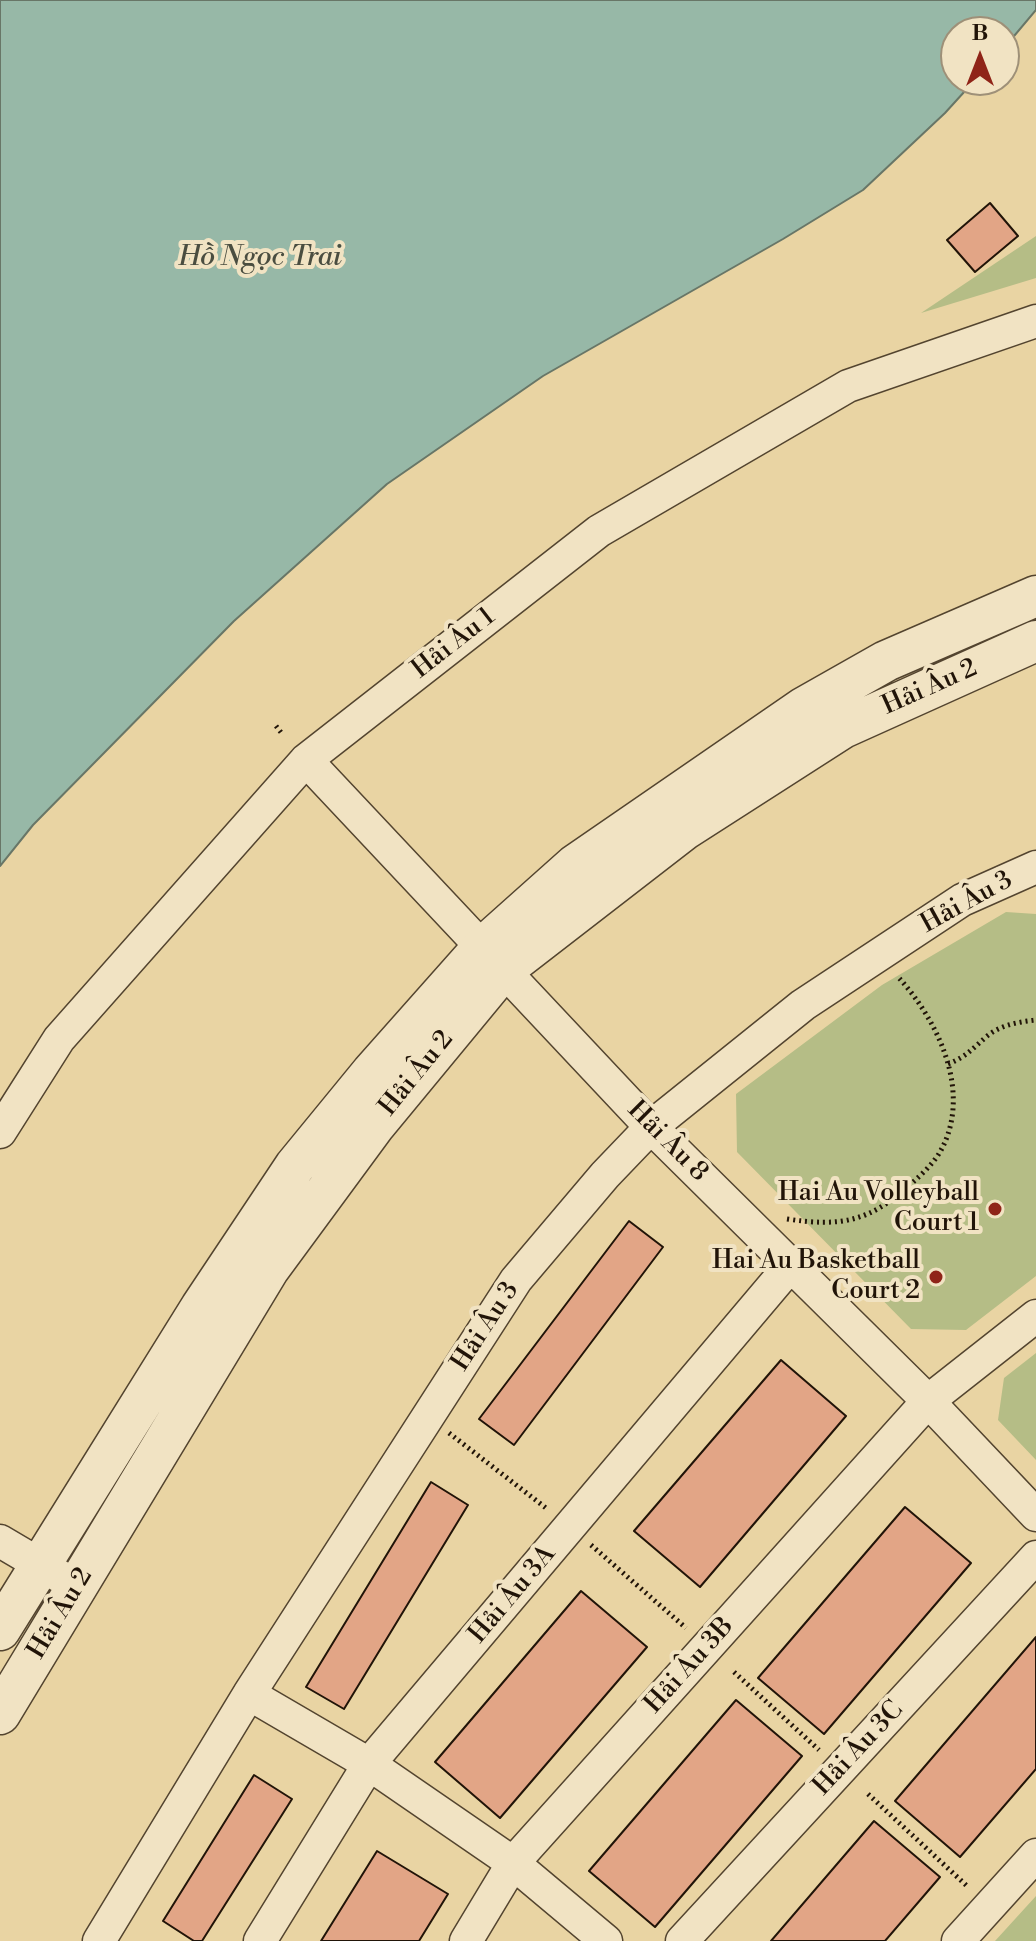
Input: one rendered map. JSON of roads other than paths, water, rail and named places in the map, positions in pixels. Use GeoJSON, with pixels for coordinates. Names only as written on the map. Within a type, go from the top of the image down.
{"type":"FeatureCollection","features":[{"type":"Feature","properties":{"kind":"street","name":"Hải Âu 1"},"geometry":{"type":"LineString","coordinates":[[0,1132],[59,1039],[306,760],[599,531],[848,386],[1036,321]]}},
{"type":"Feature","properties":{"kind":"street","name":"Hải Âu 2"},"geometry":{"type":"LineString","coordinates":[[0,1630],[201,1307],[295,1166],[372,1072],[492,959],[575,865],[803,708],[886,661],[1036,596]]}},
{"type":"Feature","properties":{"kind":"street","name":"Hải Âu 2"},"geometry":{"type":"LineString","coordinates":[[0,1714],[269,1269],[492,959],[843,728],[1036,641]]}},
{"type":"Feature","properties":{"kind":"street","name":"Hải Âu 8"},"geometry":{"type":"LineString","coordinates":[[306,760],[651,1127],[928,1401],[1036,1515]]}},
{"type":"Feature","properties":{"kind":"street","name":"Hải Âu 3"},"geometry":{"type":"LineString","coordinates":[[99,1941],[249,1694],[516,1280],[605,1175],[651,1127],[803,1005],[962,900],[1036,867]]}},
{"type":"Feature","properties":{"kind":"street","name":"Hải Âu 3A"},"geometry":{"type":"LineString","coordinates":[[260,1941],[369,1764],[790,1266]]}},
{"type":"Feature","properties":{"kind":"street","name":"Hải Âu 3B"},"geometry":{"type":"LineString","coordinates":[[466,1941],[513,1863],[928,1401],[1036,1316]]}},
{"type":"Feature","properties":{"kind":"street"},"geometry":{"type":"LineString","coordinates":[[0,1541],[78,1587]]}},
{"type":"Feature","properties":{"kind":"street","name":"Hải Âu 3C"},"geometry":{"type":"LineString","coordinates":[[682,1941],[1036,1557]]}},
{"type":"Feature","properties":{"kind":"street"},"geometry":{"type":"LineString","coordinates":[[249,1694],[369,1764],[513,1863],[606,1941]]}},
{"type":"Feature","properties":{"kind":"street"},"geometry":{"type":"LineString","coordinates":[[958,1941],[1036,1855]]}},
{"type":"Feature","properties":{"kind":"water","name":"Hồ Ngọc Trai"},"geometry":{"type":"Polygon","coordinates":[[[0,0],[1036,0],[1036,10],[1020,29],[1020,16],[940,16],[940,96],[960,96],[863,190],[543,376],[387,484],[234,621],[33,825],[0,866],[0,0]]]}},
{"type":"Feature","properties":{"kind":"place","name":"Hai Au Volleyball Court 1"},"geometry":{"type":"Point","coordinates":[995,1209]}},
{"type":"Feature","properties":{"kind":"place","name":"Hai Au Basketball Court 2"},"geometry":{"type":"Point","coordinates":[936,1277]}}]}
